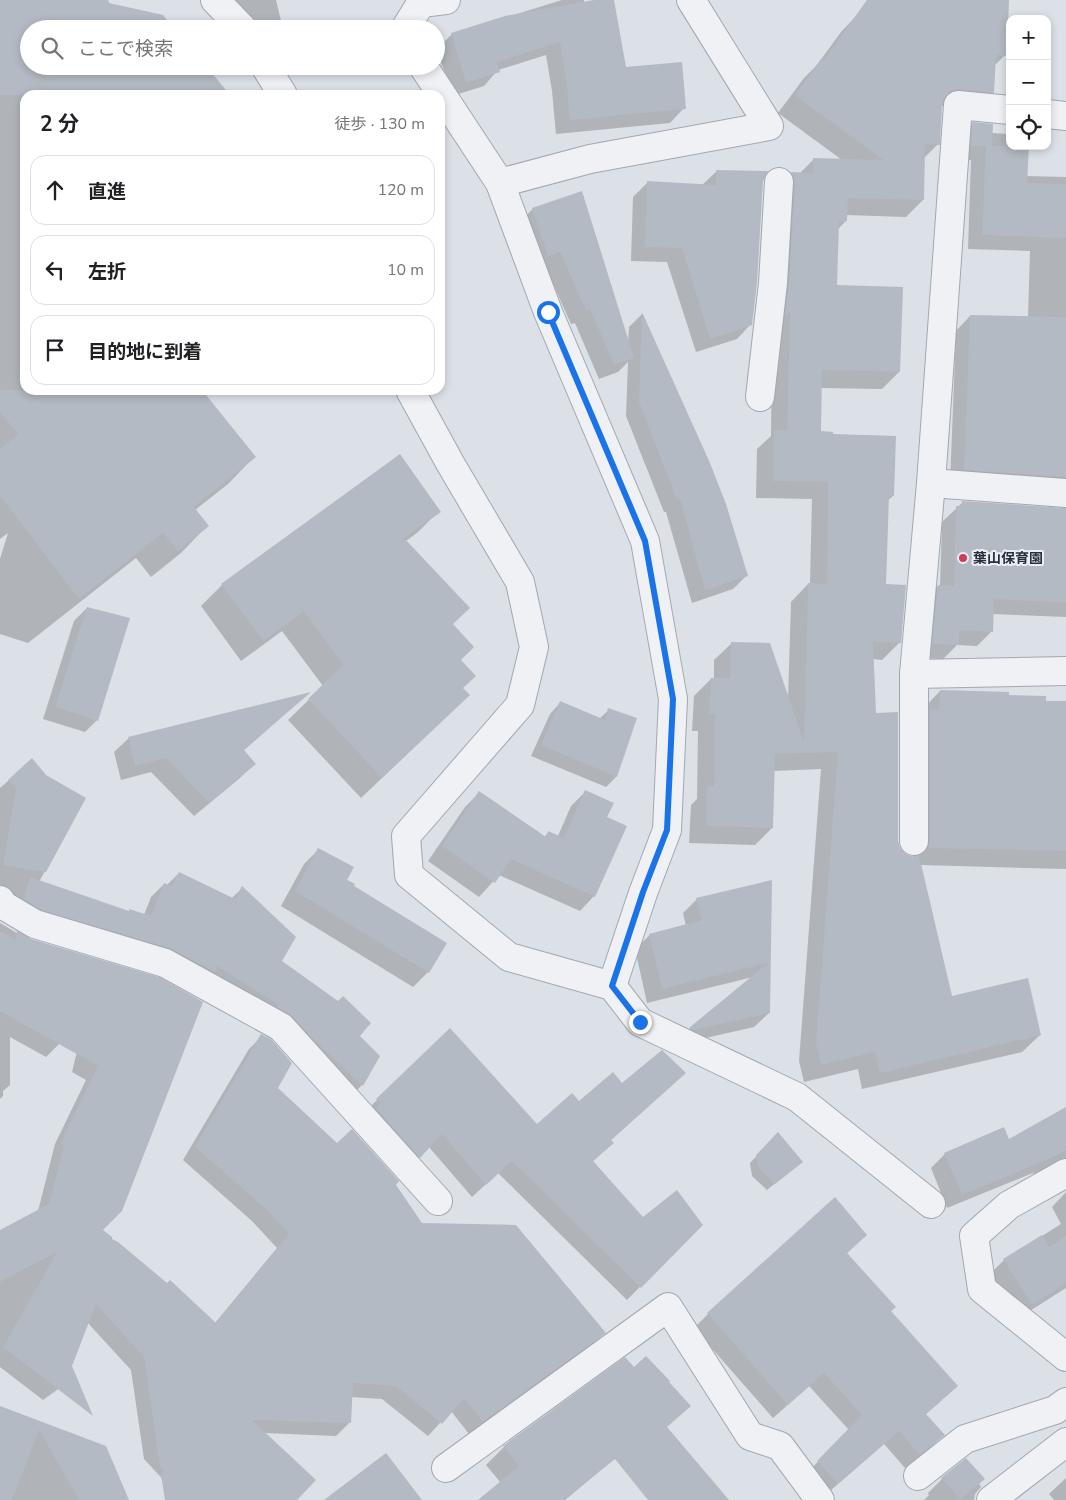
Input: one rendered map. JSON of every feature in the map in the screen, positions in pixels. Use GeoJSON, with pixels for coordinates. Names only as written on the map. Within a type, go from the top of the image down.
{"type":"FeatureCollection","features":[{"type":"Feature","properties":{"kind":"street"},"geometry":{"type":"LineString","coordinates":[[215,0],[234,20]]}},
{"type":"Feature","properties":{"kind":"street"},"geometry":{"type":"LineString","coordinates":[[411,20],[421,3],[446,0]]}},
{"type":"Feature","properties":{"kind":"street"},"geometry":{"type":"LineString","coordinates":[[500,184],[590,159],[769,126],[691,0]]}},
{"type":"Feature","properties":{"kind":"street"},"geometry":{"type":"LineString","coordinates":[[271,75],[280,90]]}},
{"type":"Feature","properties":{"kind":"street"},"geometry":{"type":"LineString","coordinates":[[430,75],[439,90]]}},
{"type":"Feature","properties":{"kind":"street"},"geometry":{"type":"LineString","coordinates":[[445,99],[500,184],[548,312],[645,541],[673,699],[667,830],[643,892],[612,986]]}},
{"type":"Feature","properties":{"kind":"street"},"geometry":{"type":"LineString","coordinates":[[914,841],[914,674],[931,483],[958,105],[1006,110]]}},
{"type":"Feature","properties":{"kind":"street"},"geometry":{"type":"LineString","coordinates":[[1051,114],[1066,116]]}},
{"type":"Feature","properties":{"kind":"street"},"geometry":{"type":"LineString","coordinates":[[760,397],[773,283],[778,182]]}},
{"type":"Feature","properties":{"kind":"street"},"geometry":{"type":"LineString","coordinates":[[413,395],[450,463],[520,582],[534,647],[520,705],[406,836],[409,875],[509,957],[612,986],[640,1022],[797,1097],[932,1204]]}},
{"type":"Feature","properties":{"kind":"street"},"geometry":{"type":"LineString","coordinates":[[931,483],[1066,493]]}},
{"type":"Feature","properties":{"kind":"street"},"geometry":{"type":"LineString","coordinates":[[914,674],[1066,671]]}},
{"type":"Feature","properties":{"kind":"street"},"geometry":{"type":"LineString","coordinates":[[0,900],[3,905],[35,924],[164,963],[281,1027],[438,1201]]}},
{"type":"Feature","properties":{"kind":"street"},"geometry":{"type":"LineString","coordinates":[[1066,1172],[1009,1205],[974,1236],[982,1289],[1066,1357]]}},
{"type":"Feature","properties":{"kind":"street"},"geometry":{"type":"LineString","coordinates":[[446,1468],[668,1307],[750,1436],[780,1446],[820,1500]]}},
{"type":"Feature","properties":{"kind":"street"},"geometry":{"type":"LineString","coordinates":[[918,1476],[965,1439],[1055,1410],[1066,1402]]}},
{"type":"Feature","properties":{"kind":"street"},"geometry":{"type":"LineString","coordinates":[[991,1500],[1066,1442]]}},
{"type":"Feature","properties":{"kind":"building"},"geometry":{"type":"Polygon","coordinates":[[[0,0],[108,0],[109,3],[163,15],[167,20],[20,20],[20,75],[213,75],[226,90],[20,90],[20,95],[0,95],[0,0]]]}},
{"type":"Feature","properties":{"kind":"building"},"geometry":{"type":"Polygon","coordinates":[[[594,0],[614,0],[626,67],[682,62],[686,109],[570,120],[566,76],[560,42],[497,62],[500,72],[466,83],[451,33],[505,16],[594,0]]]}},
{"type":"Feature","properties":{"kind":"building"},"geometry":{"type":"Polygon","coordinates":[[[867,0],[1009,0],[1008,15],[1006,15],[1006,56],[996,55],[994,93],[959,89],[951,91],[945,97],[942,104],[940,145],[925,144],[924,200],[848,198],[847,221],[839,221],[837,285],[903,287],[900,372],[822,370],[821,431],[833,432],[833,434],[896,436],[894,496],[889,496],[886,584],[906,585],[901,643],[873,642],[876,713],[898,712],[898,841],[900,848],[906,854],[914,857],[919,855],[952,996],[1028,978],[1041,1035],[880,1073],[875,1052],[821,1065],[816,1043],[838,752],[775,754],[773,828],[706,826],[707,786],[714,786],[715,714],[709,714],[711,678],[730,678],[731,642],[770,643],[804,742],[808,583],[827,584],[828,482],[773,481],[774,430],[787,430],[790,313],[785,314],[789,284],[795,183],[791,172],[813,173],[813,158],[883,160],[795,95],[821,59],[823,61],[867,0]]]}},
{"type":"Feature","properties":{"kind":"building"},"geometry":{"type":"Polygon","coordinates":[[[972,122],[993,124],[992,146],[1006,146],[1006,150],[1029,150],[1027,183],[1066,184],[1066,238],[982,235],[986,146],[971,146],[972,122]]]}},
{"type":"Feature","properties":{"kind":"building"},"geometry":{"type":"Polygon","coordinates":[[[716,170],[768,171],[763,181],[757,282],[752,325],[710,339],[682,248],[645,247],[647,181],[716,185],[716,170]]]}},
{"type":"Feature","properties":{"kind":"building"},"geometry":{"type":"Polygon","coordinates":[[[582,191],[634,358],[614,365],[590,309],[586,311],[560,252],[548,256],[532,208],[582,191]]]}},
{"type":"Feature","properties":{"kind":"building"},"geometry":{"type":"Polygon","coordinates":[[[642,312],[710,463],[726,504],[748,576],[705,590],[680,499],[677,500],[639,402],[642,312]]]}},
{"type":"Feature","properties":{"kind":"building"},"geometry":{"type":"Polygon","coordinates":[[[970,315],[1066,317],[1066,477],[964,470],[970,315]]]}},
{"type":"Feature","properties":{"kind":"building"},"geometry":{"type":"Polygon","coordinates":[[[0,390],[20,390],[20,395],[206,395],[256,457],[194,507],[209,526],[178,551],[163,533],[79,599],[0,496],[0,449],[18,434],[0,412],[0,390]]]}},
{"type":"Feature","properties":{"kind":"building"},"geometry":{"type":"Polygon","coordinates":[[[400,454],[441,512],[404,538],[470,608],[453,624],[474,647],[461,660],[476,676],[463,688],[470,695],[382,778],[308,699],[343,665],[304,611],[263,641],[221,584],[400,454]]]}},
{"type":"Feature","properties":{"kind":"building"},"geometry":{"type":"Polygon","coordinates":[[[962,501],[1066,508],[1066,603],[994,599],[993,632],[959,630],[959,645],[932,644],[938,585],[954,586],[956,506],[962,506],[962,501]]]}},
{"type":"Feature","properties":{"kind":"building"},"geometry":{"type":"Polygon","coordinates":[[[87,607],[130,618],[98,721],[55,707],[87,607]]]}},
{"type":"Feature","properties":{"kind":"building"},"geometry":{"type":"Polygon","coordinates":[[[940,690],[1009,692],[1009,695],[1046,696],[1046,701],[1066,701],[1066,851],[928,848],[930,841],[930,710],[939,709],[940,690]]]}},
{"type":"Feature","properties":{"kind":"building"},"geometry":{"type":"Polygon","coordinates":[[[311,692],[244,750],[256,764],[209,803],[166,758],[135,766],[128,737],[311,692]]]}},
{"type":"Feature","properties":{"kind":"building"},"geometry":{"type":"Polygon","coordinates":[[[560,701],[605,720],[608,708],[637,718],[617,777],[541,745],[560,701]]]}},
{"type":"Feature","properties":{"kind":"building"},"geometry":{"type":"Polygon","coordinates":[[[32,758],[46,775],[86,798],[46,872],[3,865],[16,789],[8,780],[32,758]]]}},
{"type":"Feature","properties":{"kind":"building"},"geometry":{"type":"Polygon","coordinates":[[[585,790],[614,803],[607,817],[627,826],[595,897],[511,859],[495,883],[442,846],[479,791],[546,837],[548,831],[564,838],[585,790]]]}},
{"type":"Feature","properties":{"kind":"building"},"geometry":{"type":"Polygon","coordinates":[[[318,848],[354,867],[347,880],[355,884],[354,886],[447,943],[429,973],[295,891],[318,848]]]}},
{"type":"Feature","properties":{"kind":"building"},"geometry":{"type":"Polygon","coordinates":[[[179,872],[235,899],[242,886],[296,937],[282,961],[338,1001],[343,996],[371,1023],[360,1036],[380,1056],[363,1086],[312,1038],[292,1016],[277,1007],[279,1005],[217,966],[215,972],[170,948],[41,910],[24,899],[30,877],[129,911],[129,909],[151,916],[164,883],[172,886],[179,872]]]}},
{"type":"Feature","properties":{"kind":"building"},"geometry":{"type":"Polygon","coordinates":[[[772,880],[770,1013],[694,1030],[689,1028],[768,963],[662,989],[649,934],[702,920],[696,898],[772,880]]]}},
{"type":"Feature","properties":{"kind":"building"},"geometry":{"type":"Polygon","coordinates":[[[0,931],[15,940],[17,931],[31,939],[159,977],[203,1002],[122,1211],[103,1230],[167,1283],[170,1280],[216,1323],[289,1234],[265,1208],[195,1147],[261,1034],[271,1039],[292,1063],[278,1088],[337,1143],[352,1129],[399,1181],[396,1185],[422,1223],[516,1225],[606,1333],[483,1422],[464,1398],[442,1424],[396,1386],[353,1383],[351,1423],[252,1420],[316,1480],[297,1500],[165,1500],[161,1475],[164,1470],[160,1467],[144,1357],[96,1304],[72,1366],[93,1416],[3,1347],[57,1252],[0,1282],[0,1230],[49,1204],[64,1145],[60,1144],[98,1066],[0,1011],[0,931]]]}},
{"type":"Feature","properties":{"kind":"building"},"geometry":{"type":"Polygon","coordinates":[[[450,1028],[537,1124],[572,1093],[579,1101],[613,1072],[622,1083],[662,1050],[686,1073],[611,1140],[614,1143],[593,1161],[643,1217],[677,1190],[703,1225],[641,1288],[512,1161],[486,1185],[442,1134],[420,1158],[376,1108],[381,1103],[376,1099],[450,1028]]]}},
{"type":"Feature","properties":{"kind":"building"},"geometry":{"type":"Polygon","coordinates":[[[1066,1107],[1066,1150],[962,1195],[944,1153],[1004,1127],[1009,1139],[1066,1107]]]}},
{"type":"Feature","properties":{"kind":"building"},"geometry":{"type":"Polygon","coordinates":[[[778,1132],[803,1162],[775,1184],[759,1168],[756,1155],[778,1132]]]}},
{"type":"Feature","properties":{"kind":"building"},"geometry":{"type":"Polygon","coordinates":[[[835,1197],[867,1235],[847,1253],[896,1307],[891,1311],[958,1386],[926,1414],[945,1435],[920,1455],[899,1431],[838,1484],[817,1461],[862,1415],[824,1373],[788,1405],[707,1313],[835,1197]]]}},
{"type":"Feature","properties":{"kind":"building"},"geometry":{"type":"Polygon","coordinates":[[[1042,1235],[1049,1247],[1066,1236],[1066,1283],[1032,1305],[1003,1259],[1042,1235]]]}},
{"type":"Feature","properties":{"kind":"building"},"geometry":{"type":"Polygon","coordinates":[[[646,1356],[691,1406],[667,1427],[729,1500],[648,1500],[615,1459],[563,1500],[478,1500],[519,1466],[503,1446],[625,1357],[634,1367],[646,1356]]]}},
{"type":"Feature","properties":{"kind":"building"},"geometry":{"type":"Polygon","coordinates":[[[0,1406],[106,1446],[129,1500],[79,1500],[39,1430],[12,1500],[0,1500],[0,1406]]]}},
{"type":"Feature","properties":{"kind":"building"},"geometry":{"type":"Polygon","coordinates":[[[386,1453],[422,1500],[324,1500],[386,1453]]]}},
{"type":"Feature","properties":{"kind":"building"},"geometry":{"type":"Polygon","coordinates":[[[966,1458],[985,1479],[960,1499],[941,1478],[966,1458]]]}},
{"type":"Feature","properties":{"kind":"place","name":"葉山保育園"},"geometry":{"type":"Point","coordinates":[963,558]}},
{"type":"Feature","properties":{"kind":"route"},"geometry":{"type":"LineString","coordinates":[[548,312],[645,541],[673,699],[667,830],[643,892],[612,986],[640,1022]]}}]}
